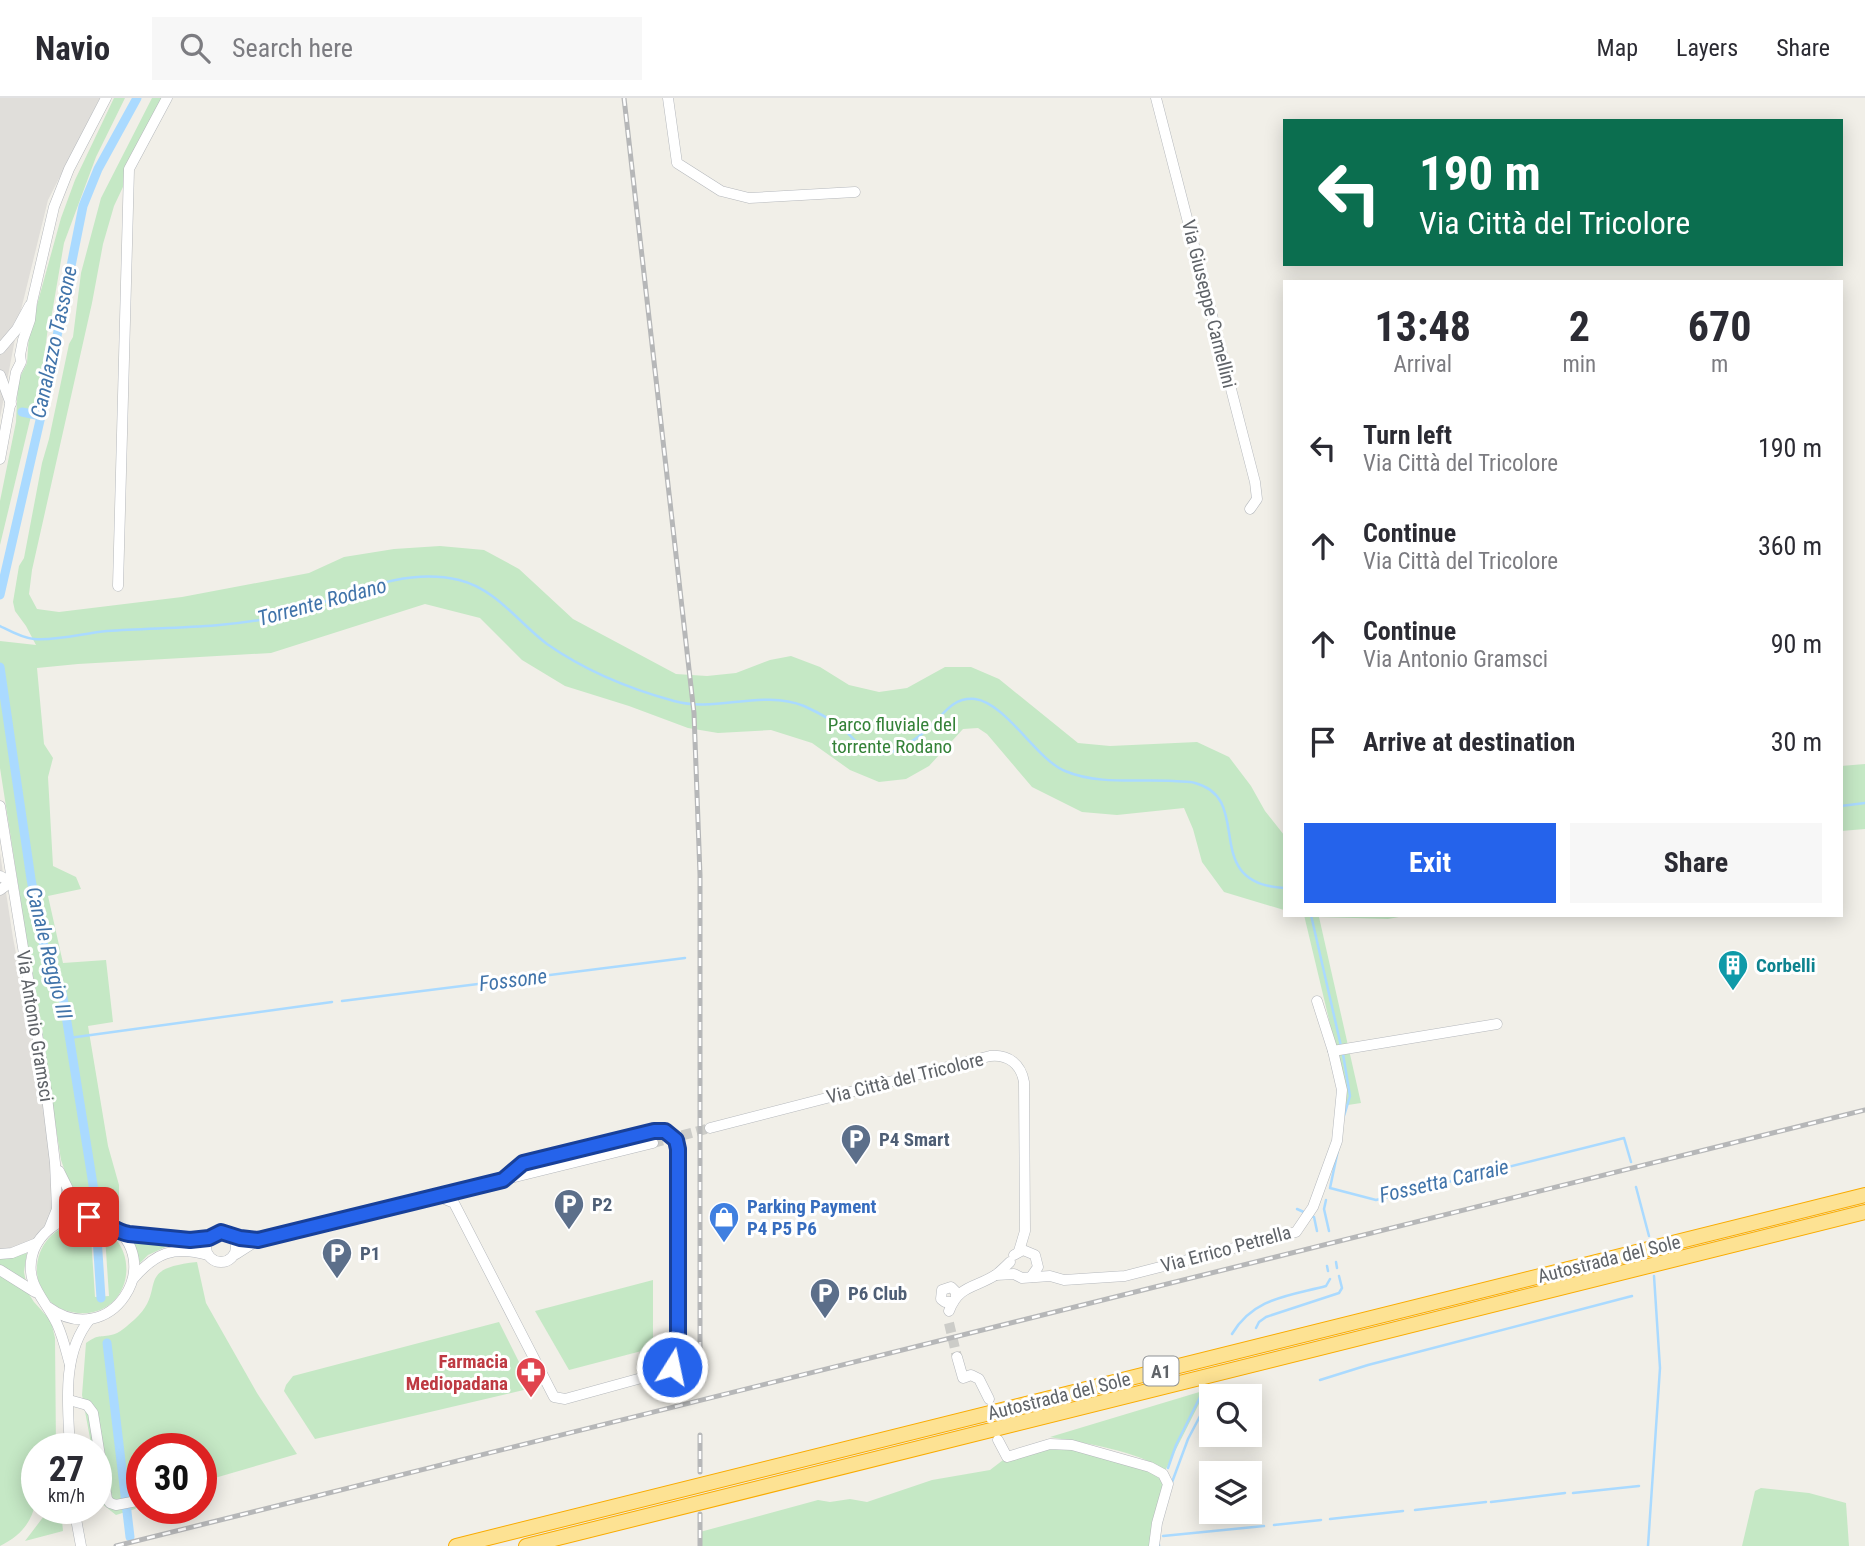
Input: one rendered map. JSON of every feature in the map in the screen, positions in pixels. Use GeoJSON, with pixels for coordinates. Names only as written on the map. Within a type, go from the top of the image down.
{"type":"FeatureCollection","features":[{"type":"Feature","properties":{"kind":"highway","name":"Autostrada del Sole"},"geometry":{"type":"LineString","coordinates":[[456,1546],[1865,1195]]}},
{"type":"Feature","properties":{"kind":"highway","name":"Autostrada del Sole"},"geometry":{"type":"LineString","coordinates":[[526,1546],[1865,1212]]}},
{"type":"Feature","properties":{"kind":"street"},"geometry":{"type":"LineString","coordinates":[[0,458],[16,372],[21,362],[20,355],[54,207],[69,169],[106,98]]}},
{"type":"Feature","properties":{"kind":"street"},"geometry":{"type":"LineString","coordinates":[[118,586],[129,169],[167,98]]}},
{"type":"Feature","properties":{"kind":"street"},"geometry":{"type":"LineString","coordinates":[[668,98],[677,163],[721,191],[749,198],[855,192]]}},
{"type":"Feature","properties":{"kind":"street","name":"Via Giuseppe Camellini"},"geometry":{"type":"LineString","coordinates":[[1156,98],[1255,482],[1257,499],[1250,509]]}},
{"type":"Feature","properties":{"kind":"street"},"geometry":{"type":"LineString","coordinates":[[1,348],[17,329],[32,302]]}},
{"type":"Feature","properties":{"kind":"street"},"geometry":{"type":"LineString","coordinates":[[1,348],[15,349],[20,355]]}},
{"type":"Feature","properties":{"kind":"street"},"geometry":{"type":"LineString","coordinates":[[11,404],[0,374],[16,372]]}},
{"type":"Feature","properties":{"kind":"street","name":"Via Antonio Gramsci"},"geometry":{"type":"LineString","coordinates":[[0,806],[38,1038],[55,1163],[57,1209],[49,1229],[37,1243]]}},
{"type":"Feature","properties":{"kind":"street"},"geometry":{"type":"LineString","coordinates":[[0,865],[6,851]]}},
{"type":"Feature","properties":{"kind":"street"},"geometry":{"type":"LineString","coordinates":[[0,876],[11,882],[0,891],[15,908]]}},
{"type":"Feature","properties":{"kind":"street","name":"Via Errico Petrella"},"geometry":{"type":"LineString","coordinates":[[1031,1277],[1051,1276],[1064,1280],[1131,1275],[1296,1232],[1313,1207],[1337,1140],[1342,1090],[1317,1001]]}},
{"type":"Feature","properties":{"kind":"street"},"geometry":{"type":"LineString","coordinates":[[1333,1051],[1497,1024]]}},
{"type":"Feature","properties":{"kind":"street","name":"Via Città del Tricolore"},"geometry":{"type":"LineString","coordinates":[[710,1128],[990,1056],[1007,1057],[1016,1063],[1024,1082],[1025,1231]]}},
{"type":"Feature","properties":{"kind":"street"},"geometry":{"type":"LineString","coordinates":[[437,1196],[454,1203],[554,1397],[565,1399],[667,1371],[678,1353],[678,1149],[673,1136],[659,1130],[523,1163],[503,1180]]}},
{"type":"Feature","properties":{"kind":"street"},"geometry":{"type":"LineString","coordinates":[[48,1307],[63,1317],[90,1320],[106,1314],[120,1303],[132,1280],[144,1266],[166,1253],[187,1250],[208,1255],[223,1263],[258,1240],[653,1143]]}},
{"type":"Feature","properties":{"kind":"street","name":"Via Antonio Gramsci"},"geometry":{"type":"LineString","coordinates":[[55,1163],[76,1205],[89,1217],[120,1233]]}},
{"type":"Feature","properties":{"kind":"street","name":"Via Antonio Gramsci"},"geometry":{"type":"LineString","coordinates":[[49,1229],[72,1218],[89,1217]]}},
{"type":"Feature","properties":{"kind":"street"},"geometry":{"type":"LineString","coordinates":[[1025,1231],[1038,1263],[1051,1276]]}},
{"type":"Feature","properties":{"kind":"street"},"geometry":{"type":"LineString","coordinates":[[996,1275],[1018,1251],[1025,1231]]}},
{"type":"Feature","properties":{"kind":"street"},"geometry":{"type":"LineString","coordinates":[[120,1233],[175,1240],[209,1238],[221,1232],[258,1240]]}},
{"type":"Feature","properties":{"kind":"street"},"geometry":{"type":"LineString","coordinates":[[120,1233],[133,1258],[132,1280]]}},
{"type":"Feature","properties":{"kind":"street"},"geometry":{"type":"LineString","coordinates":[[231,1235],[237,1243],[236,1254]]}},
{"type":"Feature","properties":{"kind":"street"},"geometry":{"type":"LineString","coordinates":[[208,1255],[206,1247],[209,1238]]}},
{"type":"Feature","properties":{"kind":"street"},"geometry":{"type":"LineString","coordinates":[[0,1254],[12,1253],[37,1243]]}},
{"type":"Feature","properties":{"kind":"street"},"geometry":{"type":"LineString","coordinates":[[36,1292],[30,1267],[37,1243]]}},
{"type":"Feature","properties":{"kind":"street"},"geometry":{"type":"LineString","coordinates":[[1018,1251],[1032,1252]]}},
{"type":"Feature","properties":{"kind":"street"},"geometry":{"type":"LineString","coordinates":[[1010,1262],[1014,1274]]}},
{"type":"Feature","properties":{"kind":"street"},"geometry":{"type":"LineString","coordinates":[[949,1323],[951,1300],[967,1287],[996,1275],[1031,1277],[1037,1271],[1038,1263]]}},
{"type":"Feature","properties":{"kind":"street"},"geometry":{"type":"LineString","coordinates":[[0,1270],[36,1292],[48,1307],[63,1339],[70,1365]]}},
{"type":"Feature","properties":{"kind":"street"},"geometry":{"type":"LineString","coordinates":[[70,1433],[70,1365],[77,1338],[90,1320]]}},
{"type":"Feature","properties":{"kind":"street"},"geometry":{"type":"LineString","coordinates":[[957,1357],[963,1378],[979,1378],[989,1399]]}},
{"type":"Feature","properties":{"kind":"street"},"geometry":{"type":"LineString","coordinates":[[69,1400],[87,1405],[93,1413],[107,1499],[116,1505],[126,1503]]}},
{"type":"Feature","properties":{"kind":"street"},"geometry":{"type":"LineString","coordinates":[[998,1440],[1007,1457],[1042,1445],[1058,1443],[1141,1464],[1163,1474],[1168,1484],[1157,1523],[1154,1546]]}},
{"type":"Feature","properties":{"kind":"street"},"geometry":{"type":"LineString","coordinates":[[78,1524],[81,1546]]}},
{"type":"Feature","properties":{"kind":"shaded area"},"geometry":{"type":"Polygon","coordinates":[[[0,98],[100,98],[48,200],[19,318],[0,418],[0,98]]]}},
{"type":"Feature","properties":{"kind":"shaded area"},"geometry":{"type":"Polygon","coordinates":[[[0,853],[13,938],[57,1162],[71,1192],[81,1201],[11,1265],[0,1264],[0,853]]]}},
{"type":"Feature","properties":{"kind":"green space"},"geometry":{"type":"Polygon","coordinates":[[[114,98],[125,98],[96,157],[64,243],[43,366],[0,545],[0,501],[16,422],[18,381],[27,363],[29,334],[61,218],[75,180],[114,98]]]}},
{"type":"Feature","properties":{"kind":"green space","name":"Parco fluviale del torrente Rodano"},"geometry":{"type":"Polygon","coordinates":[[[152,98],[165,98],[114,206],[103,244],[32,570],[29,594],[37,609],[59,612],[182,597],[309,573],[344,557],[394,549],[440,546],[484,550],[519,569],[573,619],[676,674],[707,676],[736,673],[770,660],[791,656],[820,667],[849,685],[879,692],[907,688],[945,667],[971,667],[999,679],[1078,743],[1110,746],[1197,742],[1229,757],[1283,834],[1283,910],[1224,892],[1202,862],[1184,808],[1117,815],[1082,812],[1032,787],[987,734],[978,728],[963,729],[929,766],[906,779],[879,782],[850,770],[812,743],[771,730],[718,733],[688,728],[565,686],[522,660],[480,618],[425,604],[271,653],[37,668],[44,744],[53,758],[48,777],[53,866],[76,877],[81,889],[48,896],[63,963],[106,960],[113,1022],[88,1026],[108,1146],[119,1185],[119,1203],[79,1197],[61,1160],[0,768],[0,641],[36,645],[15,611],[13,602],[42,463],[69,344],[73,337],[81,273],[101,198],[152,98]]]}},
{"type":"Feature","properties":{"kind":"green space"},"geometry":{"type":"Polygon","coordinates":[[[1865,764],[1865,829],[1843,831],[1843,766],[1865,764]]]}},
{"type":"Feature","properties":{"kind":"green space"},"geometry":{"type":"Polygon","coordinates":[[[1304,917],[1319,917],[1361,1103],[1343,1103],[1336,1049],[1304,917]]]}},
{"type":"Feature","properties":{"kind":"green space"},"geometry":{"type":"Polygon","coordinates":[[[1319,917],[1399,917],[1388,919],[1319,917]]]}},
{"type":"Feature","properties":{"kind":"green space"},"geometry":{"type":"Polygon","coordinates":[[[83,1222],[103,1229],[117,1241],[125,1256],[126,1273],[122,1289],[113,1302],[98,1311],[78,1313],[59,1308],[46,1297],[39,1283],[37,1268],[40,1252],[49,1238],[64,1227],[83,1222]],[[105,1236],[91,1237],[95,1297],[109,1296],[105,1236]]]}},
{"type":"Feature","properties":{"kind":"green space"},"geometry":{"type":"Polygon","coordinates":[[[133,1239],[172,1244],[148,1255],[140,1263],[133,1239]]]}},
{"type":"Feature","properties":{"kind":"green space"},"geometry":{"type":"Polygon","coordinates":[[[27,1253],[24,1272],[26,1282],[19,1279],[51,1321],[55,1338],[56,1433],[21,1433],[21,1524],[26,1524],[14,1537],[0,1546],[0,1259],[27,1253]]]}},
{"type":"Feature","properties":{"kind":"green space"},"geometry":{"type":"Polygon","coordinates":[[[197,1262],[206,1303],[257,1393],[297,1454],[217,1477],[217,1433],[126,1433],[126,1512],[116,1515],[112,1512],[112,1433],[89,1433],[82,1395],[86,1343],[96,1337],[117,1333],[134,1320],[144,1309],[157,1275],[177,1265],[197,1262]]]}},
{"type":"Feature","properties":{"kind":"green space"},"geometry":{"type":"Polygon","coordinates":[[[653,1280],[653,1348],[569,1370],[535,1311],[653,1280]]]}},
{"type":"Feature","properties":{"kind":"green space"},"geometry":{"type":"Polygon","coordinates":[[[499,1322],[532,1388],[315,1439],[284,1391],[293,1376],[499,1322]]]}},
{"type":"Feature","properties":{"kind":"green space"},"geometry":{"type":"Polygon","coordinates":[[[1199,1392],[1199,1404],[1165,1471],[1126,1453],[1050,1437],[1199,1392]]]}},
{"type":"Feature","properties":{"kind":"green space"},"geometry":{"type":"Polygon","coordinates":[[[1042,1445],[1072,1445],[1166,1478],[1154,1546],[700,1546],[700,1532],[818,1500],[830,1502],[850,1499],[867,1502],[932,1480],[990,1470],[1007,1457],[1042,1445]]]}},
{"type":"Feature","properties":{"kind":"green space"},"geometry":{"type":"Polygon","coordinates":[[[1761,1488],[1809,1493],[1846,1503],[1849,1546],[1742,1546],[1755,1491],[1761,1488]]]}},
{"type":"Feature","properties":{"kind":"green space"},"geometry":{"type":"Polygon","coordinates":[[[38,1524],[62,1524],[63,1531],[25,1541],[38,1524]]]}},
{"type":"Feature","properties":{"kind":"waterway","name":"Canalazzo Tassone"},"geometry":{"type":"LineString","coordinates":[[0,595],[41,416],[83,206],[98,169],[137,98]]}},
{"type":"Feature","properties":{"kind":"waterway"},"geometry":{"type":"LineString","coordinates":[[22,412],[41,416]]}},
{"type":"Feature","properties":{"kind":"waterway","name":"Torrente Rodano"},"geometry":{"type":"LineString","coordinates":[[0,626],[25,637],[43,639],[107,631],[233,624],[298,611],[389,581],[412,577],[459,580],[472,584],[495,598],[536,635],[561,653],[624,685],[690,704],[788,701],[829,719],[871,753],[896,751],[928,729],[948,708],[960,701],[975,699],[987,703],[1010,721],[1043,756],[1065,771],[1104,780],[1190,782],[1213,792],[1223,805],[1234,857],[1242,872],[1258,883],[1283,888]]}},
{"type":"Feature","properties":{"kind":"waterway","name":"Canale Reggio III"},"geometry":{"type":"LineString","coordinates":[[0,667],[31,879],[47,962],[62,991],[95,1197]]}},
{"type":"Feature","properties":{"kind":"waterway","name":"Torrente Rodano"},"geometry":{"type":"LineString","coordinates":[[1843,806],[1865,803]]}},
{"type":"Feature","properties":{"kind":"waterway","name":"Fossetta Carraie"},"geometry":{"type":"LineString","coordinates":[[1311,917],[1341,1046]]}},
{"type":"Feature","properties":{"kind":"waterway","name":"Fossone"},"geometry":{"type":"LineString","coordinates":[[342,1001],[685,958]]}},
{"type":"Feature","properties":{"kind":"waterway","name":"Fossone"},"geometry":{"type":"LineString","coordinates":[[69,1038],[332,1002]]}},
{"type":"Feature","properties":{"kind":"waterway","name":"Fossetta Carraie"},"geometry":{"type":"LineString","coordinates":[[1343,1054],[1350,1096],[1344,1116]]}},
{"type":"Feature","properties":{"kind":"waterway","name":"Fossetta Carraie"},"geometry":{"type":"LineString","coordinates":[[1338,1150],[1330,1188],[1376,1200],[1624,1138],[1631,1162]]}},
{"type":"Feature","properties":{"kind":"waterway","name":"Fossetta Carraie"},"geometry":{"type":"LineString","coordinates":[[1636,1187],[1649,1236]]}},
{"type":"Feature","properties":{"kind":"waterway"},"geometry":{"type":"LineString","coordinates":[[1326,1200],[1324,1209],[1329,1231]]}},
{"type":"Feature","properties":{"kind":"waterway"},"geometry":{"type":"LineString","coordinates":[[1297,1209],[1306,1213]]}},
{"type":"Feature","properties":{"kind":"waterway"},"geometry":{"type":"LineString","coordinates":[[1311,1216],[1314,1217],[1317,1231]]}},
{"type":"Feature","properties":{"kind":"waterway","name":"Canale Reggio III"},"geometry":{"type":"LineString","coordinates":[[97,1237],[101,1298]]}},
{"type":"Feature","properties":{"kind":"waterway"},"geometry":{"type":"LineString","coordinates":[[1336,1262],[1337,1268]]}},
{"type":"Feature","properties":{"kind":"waterway"},"geometry":{"type":"LineString","coordinates":[[1327,1266],[1328,1271]]}},
{"type":"Feature","properties":{"kind":"waterway"},"geometry":{"type":"LineString","coordinates":[[1256,1328],[1266,1317],[1339,1293],[1342,1288],[1339,1276]]}},
{"type":"Feature","properties":{"kind":"waterway","name":"Fossetta Carraie"},"geometry":{"type":"LineString","coordinates":[[1648,1546],[1660,1368],[1654,1276]]}},
{"type":"Feature","properties":{"kind":"waterway"},"geometry":{"type":"LineString","coordinates":[[1232,1334],[1250,1313],[1261,1306],[1285,1296],[1326,1286],[1330,1279]]}},
{"type":"Feature","properties":{"kind":"waterway"},"geometry":{"type":"LineString","coordinates":[[1320,1380],[1632,1296]]}},
{"type":"Feature","properties":{"kind":"waterway","name":"Canale Reggio III"},"geometry":{"type":"LineString","coordinates":[[107,1343],[130,1537]]}},
{"type":"Feature","properties":{"kind":"waterway"},"geometry":{"type":"LineString","coordinates":[[1168,1468],[1176,1445],[1199,1399]]}},
{"type":"Feature","properties":{"kind":"waterway"},"geometry":{"type":"LineString","coordinates":[[1171,1485],[1199,1418]]}},
{"type":"Feature","properties":{"kind":"waterway"},"geometry":{"type":"LineString","coordinates":[[1573,1493],[1639,1486]]}},
{"type":"Feature","properties":{"kind":"waterway"},"geometry":{"type":"LineString","coordinates":[[1491,1502],[1565,1493]]}},
{"type":"Feature","properties":{"kind":"waterway"},"geometry":{"type":"LineString","coordinates":[[1415,1510],[1486,1502]]}},
{"type":"Feature","properties":{"kind":"waterway"},"geometry":{"type":"LineString","coordinates":[[1330,1519],[1403,1511]]}},
{"type":"Feature","properties":{"kind":"waterway"},"geometry":{"type":"LineString","coordinates":[[1274,1525],[1321,1520]]}},
{"type":"Feature","properties":{"kind":"waterway"},"geometry":{"type":"LineString","coordinates":[[1163,1536],[1264,1526]]}},
{"type":"Feature","properties":{"kind":"tunnel"},"geometry":{"type":"LineString","coordinates":[[653,1143],[710,1128]]}},
{"type":"Feature","properties":{"kind":"tunnel"},"geometry":{"type":"LineString","coordinates":[[949,1323],[957,1357]]}},
{"type":"Feature","properties":{"kind":"railway"},"geometry":{"type":"LineString","coordinates":[[624,98],[694,713],[700,875],[700,1373]]}},
{"type":"Feature","properties":{"kind":"railway"},"geometry":{"type":"LineString","coordinates":[[116,1546],[1865,1110]]}},
{"type":"Feature","properties":{"kind":"railway"},"geometry":{"type":"LineString","coordinates":[[700,1435],[700,1472]]}},
{"type":"Feature","properties":{"kind":"railway"},"geometry":{"type":"LineString","coordinates":[[700,1514],[700,1546]]}},
{"type":"Feature","properties":{"kind":"place","name":"Corbelli"},"geometry":{"type":"Point","coordinates":[1733,992]}},
{"type":"Feature","properties":{"kind":"place","name":"P4 Smart"},"geometry":{"type":"Point","coordinates":[856,1166]}},
{"type":"Feature","properties":{"kind":"place","name":"P2"},"geometry":{"type":"Point","coordinates":[569,1231]}},
{"type":"Feature","properties":{"kind":"place","name":"Parking Payment P4 P5 P6"},"geometry":{"type":"Point","coordinates":[724,1244]}},
{"type":"Feature","properties":{"kind":"place","name":"P1"},"geometry":{"type":"Point","coordinates":[337,1280]}},
{"type":"Feature","properties":{"kind":"place","name":"P6 Club"},"geometry":{"type":"Point","coordinates":[825,1320]}},
{"type":"Feature","properties":{"kind":"place","name":"Farmacia Mediopadana"},"geometry":{"type":"Point","coordinates":[531,1399]}},
{"type":"Feature","properties":{"kind":"route"},"geometry":{"type":"LineString","coordinates":[[89,1217],[113,1227],[120,1233],[190,1240],[209,1238],[221,1232],[258,1240],[503,1180],[523,1163],[654,1131],[665,1131],[676,1140],[678,1149],[678,1353],[672,1367]]}}]}
